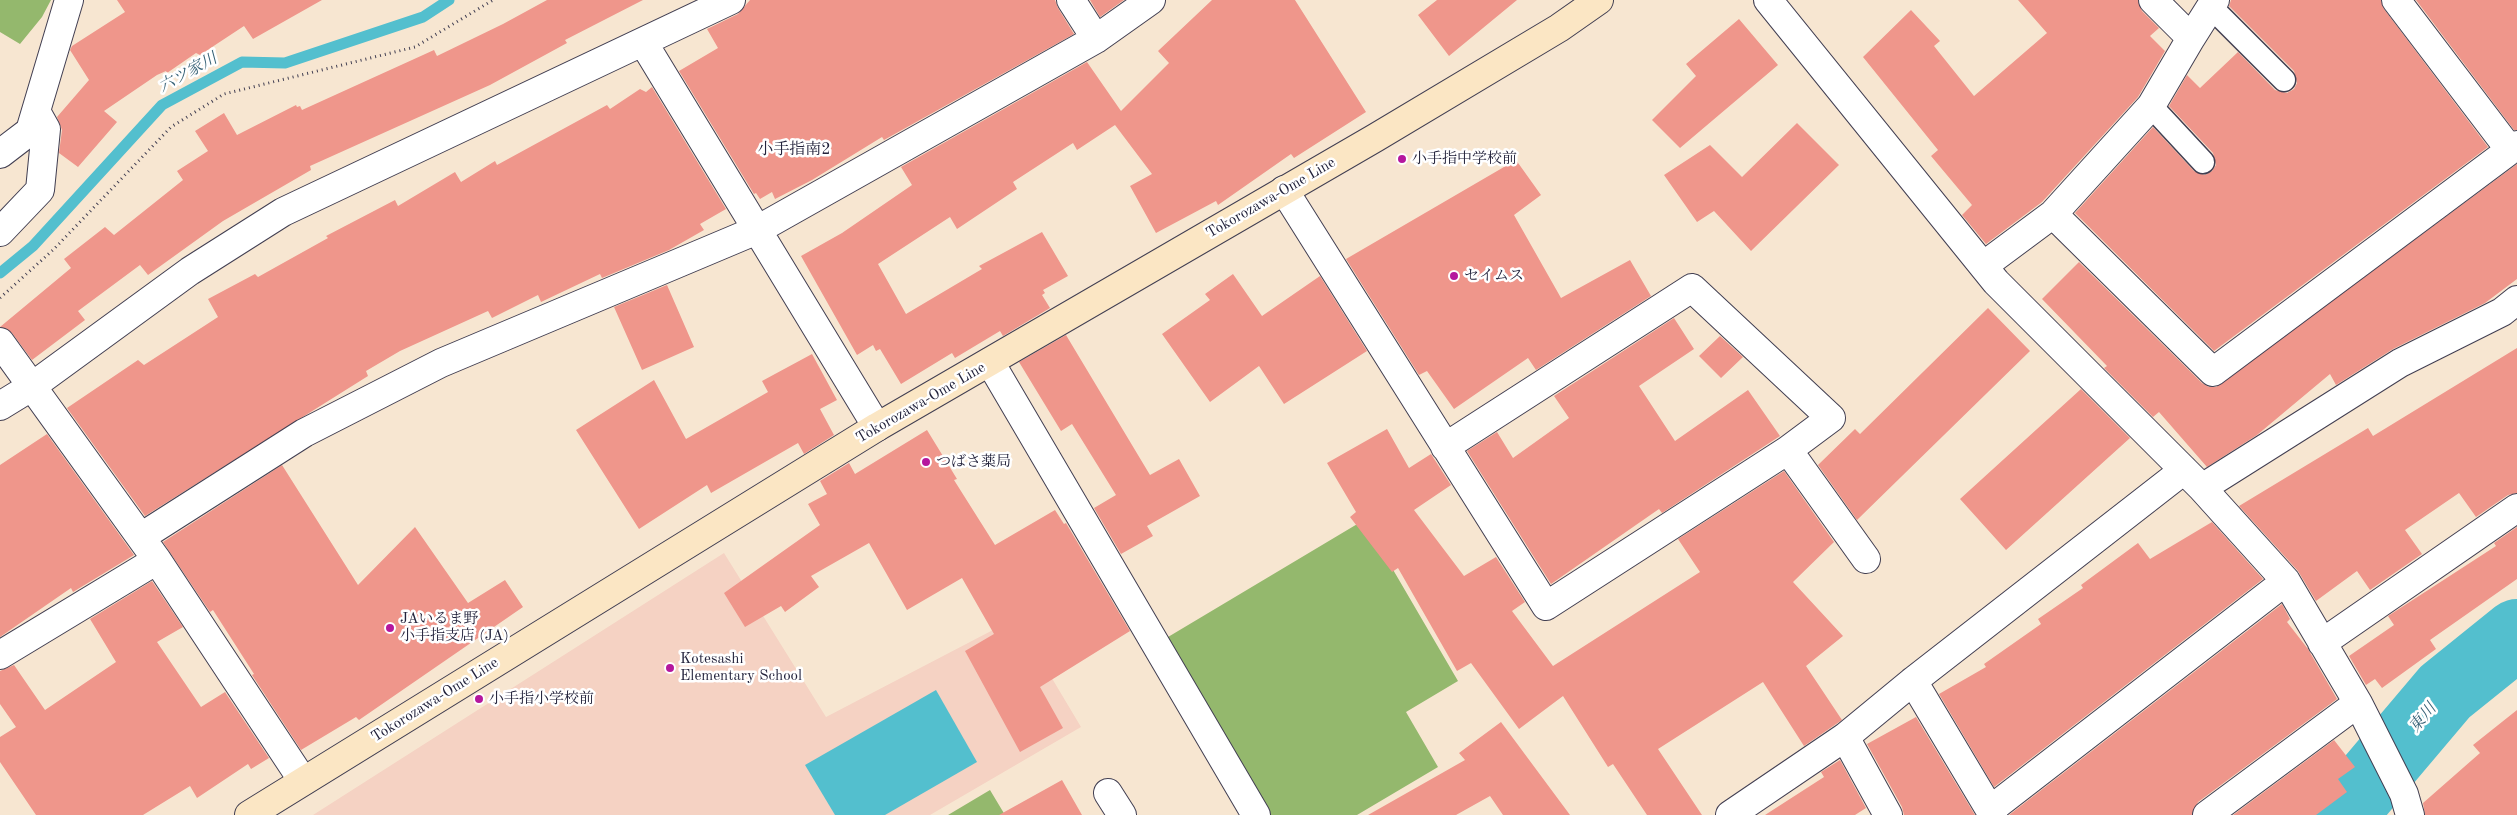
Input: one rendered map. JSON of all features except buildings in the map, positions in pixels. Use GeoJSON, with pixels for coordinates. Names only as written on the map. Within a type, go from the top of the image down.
{"type":"FeatureCollection","features":[{"type":"Feature","properties":{"kind":"main road","name":"Tokorozawa-Ome Line"},"geometry":{"type":"LineString","coordinates":[[249,815],[877,427],[1542,38],[1600,0]]}},
{"type":"Feature","properties":{"kind":"street"},"geometry":{"type":"LineString","coordinates":[[0,154],[30,131],[37,113],[69,0]]}},
{"type":"Feature","properties":{"kind":"street"},"geometry":{"type":"LineString","coordinates":[[0,406],[31,388],[190,271],[283,212],[731,0]]}},
{"type":"Feature","properties":{"kind":"street"},"geometry":{"type":"LineString","coordinates":[[1071,0],[1096,39]]}},
{"type":"Feature","properties":{"kind":"street"},"geometry":{"type":"LineString","coordinates":[[141,537],[304,433],[441,363],[757,230],[1096,39],[1151,0]]}},
{"type":"Feature","properties":{"kind":"street"},"geometry":{"type":"LineString","coordinates":[[1768,0],[1996,282],[2193,479],[2286,581],[2358,703],[2407,804]]}},
{"type":"Feature","properties":{"kind":"street"},"geometry":{"type":"LineString","coordinates":[[2153,0],[2191,38]]}},
{"type":"Feature","properties":{"kind":"street"},"geometry":{"type":"LineString","coordinates":[[2053,214],[2213,372],[2514,148],[2396,0]]}},
{"type":"Feature","properties":{"kind":"street"},"geometry":{"type":"LineString","coordinates":[[1983,266],[2053,214],[2151,106],[2213,3]]}},
{"type":"Feature","properties":{"kind":"street"},"geometry":{"type":"LineString","coordinates":[[643,42],[877,427]]}},
{"type":"Feature","properties":{"kind":"street"},"geometry":{"type":"LineString","coordinates":[[0,232],[40,190],[46,129],[37,113]]}},
{"type":"Feature","properties":{"kind":"street"},"geometry":{"type":"LineString","coordinates":[[1284,190],[1445,447],[1546,606],[1788,450],[1831,418],[1692,288],[1445,447]]}},
{"type":"Feature","properties":{"kind":"street"},"geometry":{"type":"LineString","coordinates":[[1730,815],[1845,737],[1913,681],[2193,479],[2400,362],[2502,312],[2517,300]]}},
{"type":"Feature","properties":{"kind":"street"},"geometry":{"type":"LineString","coordinates":[[0,342],[31,388],[157,560],[303,782]]}},
{"type":"Feature","properties":{"kind":"street"},"geometry":{"type":"LineString","coordinates":[[990,362],[1256,815]]}},
{"type":"Feature","properties":{"kind":"street"},"geometry":{"type":"LineString","coordinates":[[1788,450],[1866,559]]}},
{"type":"Feature","properties":{"kind":"street"},"geometry":{"type":"LineString","coordinates":[[2322,643],[2517,508]]}},
{"type":"Feature","properties":{"kind":"street"},"geometry":{"type":"LineString","coordinates":[[0,655],[157,560]]}},
{"type":"Feature","properties":{"kind":"street"},"geometry":{"type":"LineString","coordinates":[[1913,681],[1991,813],[2286,581]]}},
{"type":"Feature","properties":{"kind":"street"},"geometry":{"type":"LineString","coordinates":[[2206,815],[2358,703]]}},
{"type":"Feature","properties":{"kind":"street"},"geometry":{"type":"LineString","coordinates":[[1845,737],[1888,815]]}},
{"type":"Feature","properties":{"kind":"lane"},"geometry":{"type":"LineString","coordinates":[[2213,3],[2284,80]]}},
{"type":"Feature","properties":{"kind":"lane"},"geometry":{"type":"LineString","coordinates":[[2151,106],[2203,162]]}},
{"type":"Feature","properties":{"kind":"path"},"geometry":{"type":"LineString","coordinates":[[0,298],[54,249],[171,127],[224,94],[415,47],[493,0]]}},
{"type":"Feature","properties":{"kind":"shaded area","name":"Kotesashi Elementary School"},"geometry":{"type":"Polygon","coordinates":[[[724,553],[826,717],[1016,618],[1081,727],[930,815],[313,815],[724,553]]]}},
{"type":"Feature","properties":{"kind":"green space"},"geometry":{"type":"Polygon","coordinates":[[[0,0],[51,0],[42,17],[20,44],[0,32],[0,0]]]}},
{"type":"Feature","properties":{"kind":"green space"},"geometry":{"type":"Polygon","coordinates":[[[1364,520],[1458,681],[1406,712],[1438,767],[1357,815],[1267,815],[1163,640],[1364,520]]]}},
{"type":"Feature","properties":{"kind":"green space"},"geometry":{"type":"Polygon","coordinates":[[[990,790],[1005,815],[948,815],[990,790]]]}},
{"type":"Feature","properties":{"kind":"water"},"geometry":{"type":"Polygon","coordinates":[[[936,690],[977,762],[885,815],[835,815],[805,765],[936,690]]]}},
{"type":"Feature","properties":{"kind":"waterway","name":"六ツ家川"},"geometry":{"type":"LineString","coordinates":[[0,273],[33,246],[162,105],[242,62],[285,63],[423,17],[449,0]]}},
{"type":"Feature","properties":{"kind":"waterway","name":"東川"},"geometry":{"type":"LineString","coordinates":[[2341,815],[2445,692],[2517,634]]}},
{"type":"Feature","properties":{"kind":"place","name":"小手指中学校前"},"geometry":{"type":"Point","coordinates":[1402,159]}},
{"type":"Feature","properties":{"kind":"place","name":"セイムス"},"geometry":{"type":"Point","coordinates":[1454,276]}},
{"type":"Feature","properties":{"kind":"place","name":"つばさ薬局"},"geometry":{"type":"Point","coordinates":[926,462]}},
{"type":"Feature","properties":{"kind":"place","name":"JAいるま野 小手指支店 (JA)"},"geometry":{"type":"Point","coordinates":[390,628]}},
{"type":"Feature","properties":{"kind":"place","name":"Kotesashi Elementary School"},"geometry":{"type":"Point","coordinates":[670,668]}},
{"type":"Feature","properties":{"kind":"place","name":"小手指小学校前"},"geometry":{"type":"Point","coordinates":[479,699]}},
{"type":"Feature","properties":{"kind":"district","name":"小手指南2"},"geometry":{"type":"Point","coordinates":[794,150]}}]}
